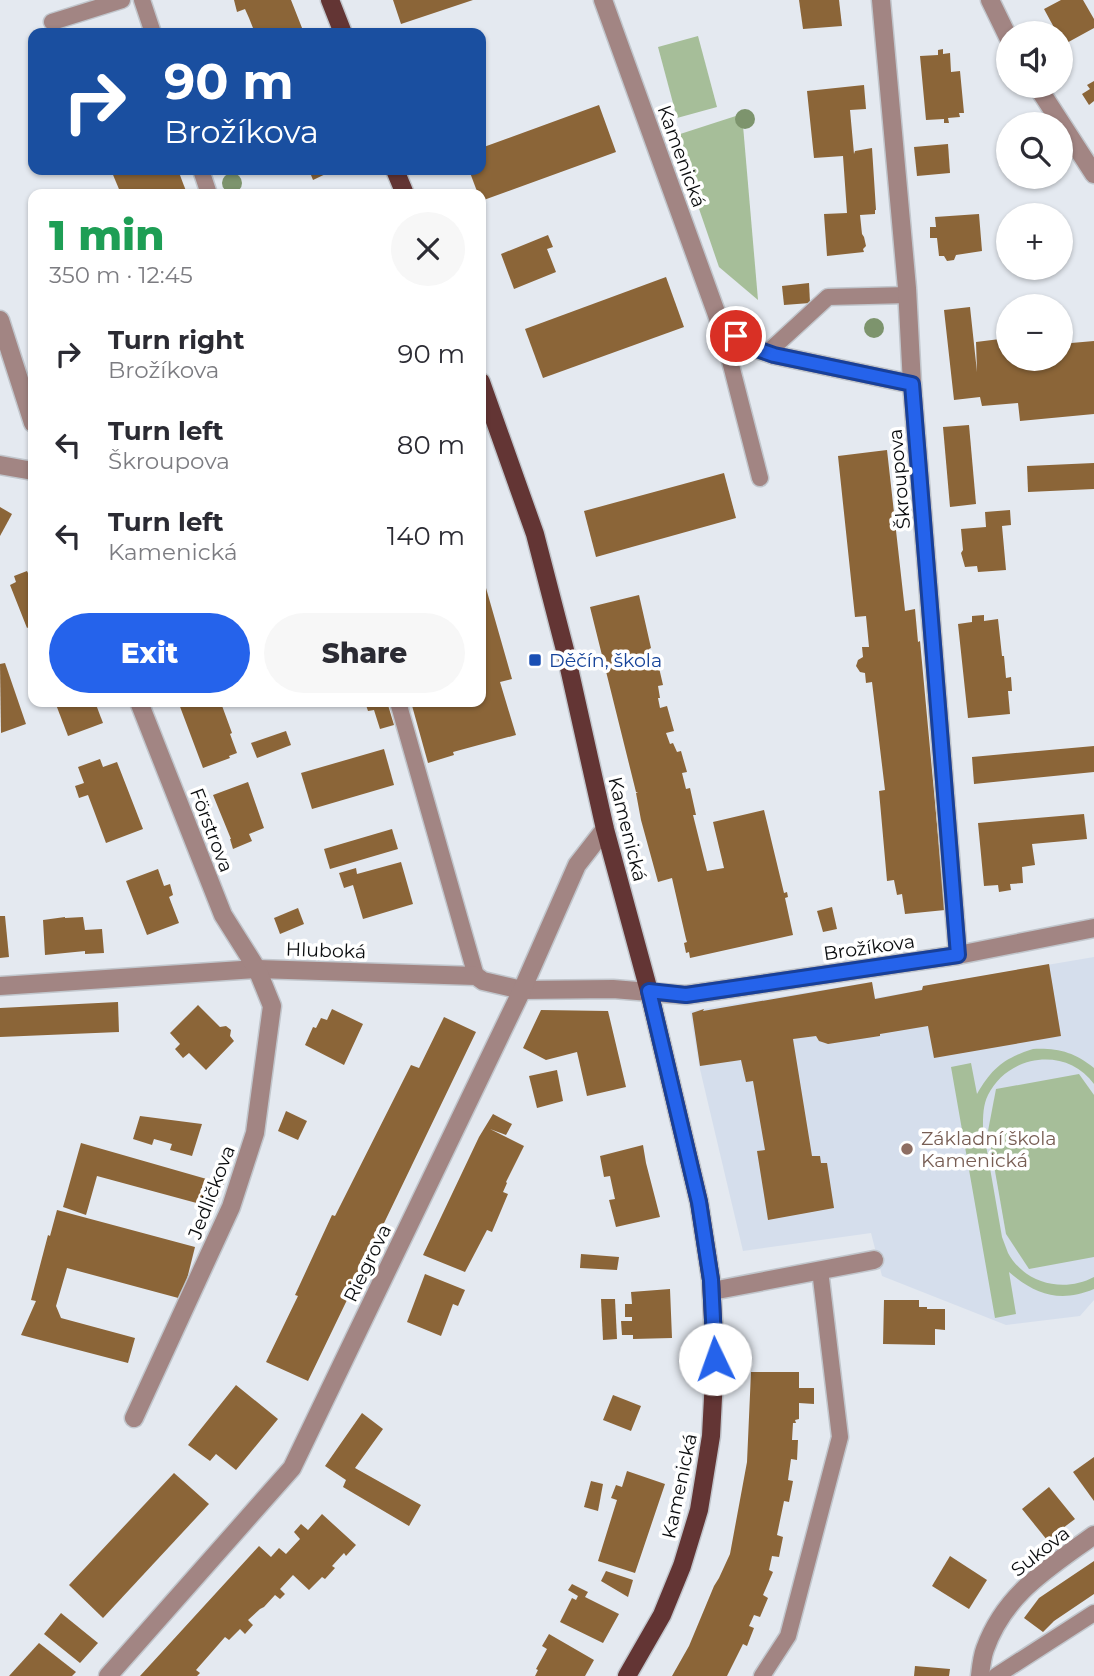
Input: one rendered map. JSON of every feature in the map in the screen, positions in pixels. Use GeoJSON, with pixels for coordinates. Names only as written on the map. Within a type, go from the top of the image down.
{"type":"FeatureCollection","features":[{"type":"Feature","properties":{"kind":"main road"},"geometry":{"type":"LineString","coordinates":[[330,0],[341,28]]}},
{"type":"Feature","properties":{"kind":"main road","name":"Kamenická"},"geometry":{"type":"LineString","coordinates":[[486,396],[535,534],[565,650],[605,829],[649,991],[699,1202],[712,1291],[715,1359],[711,1436],[699,1510],[682,1566],[662,1615],[628,1676]]}},
{"type":"Feature","properties":{"kind":"street","name":"Kamenická"},"geometry":{"type":"LineString","coordinates":[[603,0],[721,326]]}},
{"type":"Feature","properties":{"kind":"street","name":"Škroupova"},"geometry":{"type":"LineString","coordinates":[[881,0],[908,295],[912,384],[958,955]]}},
{"type":"Feature","properties":{"kind":"street"},"geometry":{"type":"LineString","coordinates":[[990,0],[1000,21]]}},
{"type":"Feature","properties":{"kind":"street"},"geometry":{"type":"LineString","coordinates":[[1045,98],[1094,174]]}},
{"type":"Feature","properties":{"kind":"street"},"geometry":{"type":"LineString","coordinates":[[0,320],[28,407]]}},
{"type":"Feature","properties":{"kind":"street"},"geometry":{"type":"LineString","coordinates":[[721,326],[751,347],[767,353],[912,384]]}},
{"type":"Feature","properties":{"kind":"street"},"geometry":{"type":"LineString","coordinates":[[0,465],[28,470]]}},
{"type":"Feature","properties":{"kind":"street","name":"Förstrova"},"geometry":{"type":"LineString","coordinates":[[141,707],[223,915],[257,969]]}},
{"type":"Feature","properties":{"kind":"street","name":"Riegrova"},"geometry":{"type":"LineString","coordinates":[[108,1676],[292,1468],[522,990],[577,865],[605,829]]}},
{"type":"Feature","properties":{"kind":"street","name":"Brožíkova"},"geometry":{"type":"LineString","coordinates":[[649,991],[686,995],[958,955],[1094,928]]}},
{"type":"Feature","properties":{"kind":"street","name":"Hluboká"},"geometry":{"type":"LineString","coordinates":[[0,986],[257,969],[476,976],[483,981],[522,990],[649,991]]}},
{"type":"Feature","properties":{"kind":"street","name":"Jedličkova"},"geometry":{"type":"LineString","coordinates":[[134,1418],[231,1207],[255,1133],[272,1006],[257,969]]}},
{"type":"Feature","properties":{"kind":"street"},"geometry":{"type":"LineString","coordinates":[[712,1291],[874,1260]]}},
{"type":"Feature","properties":{"kind":"street","name":"Sukova"},"geometry":{"type":"LineString","coordinates":[[980,1676],[984,1650],[1003,1612],[1032,1580],[1094,1535]]}},
{"type":"Feature","properties":{"kind":"lane"},"geometry":{"type":"LineString","coordinates":[[52,22],[122,0]]}},
{"type":"Feature","properties":{"kind":"lane"},"geometry":{"type":"LineString","coordinates":[[142,0],[151,28]]}},
{"type":"Feature","properties":{"kind":"lane"},"geometry":{"type":"LineString","coordinates":[[767,353],[828,297],[908,295]]}},
{"type":"Feature","properties":{"kind":"lane","name":"Kamenická"},"geometry":{"type":"LineString","coordinates":[[721,326],[760,478]]}},
{"type":"Feature","properties":{"kind":"lane"},"geometry":{"type":"LineString","coordinates":[[399,707],[476,976]]}},
{"type":"Feature","properties":{"kind":"lane"},"geometry":{"type":"LineString","coordinates":[[762,1676],[788,1636],[840,1437],[820,1270]]}},
{"type":"Feature","properties":{"kind":"lane"},"geometry":{"type":"LineString","coordinates":[[996,1676],[1094,1613]]}},
{"type":"Feature","properties":{"kind":"shaded area","name":"Základní škola Kamenická"},"geometry":{"type":"Polygon","coordinates":[[[1094,957],[1094,1300],[1080,1316],[1006,1325],[882,1276],[871,1233],[743,1251],[699,1065],[690,1011],[872,982],[875,998],[922,990],[923,986],[1094,957]]]}},
{"type":"Feature","properties":{"kind":"green space"},"geometry":{"type":"Polygon","coordinates":[[[698,36],[717,107],[677,118],[658,47],[698,36]]]}},
{"type":"Feature","properties":{"kind":"green space"},"geometry":{"type":"Polygon","coordinates":[[[742,114],[758,300],[719,267],[674,136],[742,114]]]}},
{"type":"Feature","properties":{"kind":"green space"},"geometry":{"type":"Polygon","coordinates":[[[1033,1049],[1058,1050],[1080,1058],[1094,1068],[1094,1084],[1083,1072],[1069,1064],[1038,1060],[1023,1063],[1009,1071],[997,1081],[988,1095],[984,1107],[983,1128],[1002,1237],[1008,1253],[1024,1272],[1046,1283],[1058,1285],[1082,1282],[1094,1277],[1094,1289],[1070,1295],[1049,1294],[1029,1286],[1009,1272],[1016,1314],[995,1318],[951,1067],[971,1063],[977,1094],[1000,1065],[1033,1049]]]}},
{"type":"Feature","properties":{"kind":"green space"},"geometry":{"type":"Polygon","coordinates":[[[1079,1074],[1094,1095],[1094,1257],[1029,1269],[1006,1234],[988,1131],[996,1089],[1079,1074]]]}},
{"type":"Feature","properties":{"kind":"building"},"geometry":{"type":"Polygon","coordinates":[[[234,0],[291,0],[302,28],[253,28],[245,9],[237,12],[234,0]]]}},
{"type":"Feature","properties":{"kind":"building"},"geometry":{"type":"Polygon","coordinates":[[[393,0],[473,0],[401,24],[393,0]]]}},
{"type":"Feature","properties":{"kind":"building"},"geometry":{"type":"Polygon","coordinates":[[[799,0],[839,0],[842,26],[803,29],[799,0]]]}},
{"type":"Feature","properties":{"kind":"building"},"geometry":{"type":"Polygon","coordinates":[[[1061,0],[1083,0],[1094,19],[1094,28],[1073,40],[1073,21],[1050,21],[1044,9],[1061,0]]]}},
{"type":"Feature","properties":{"kind":"building"},"geometry":{"type":"Polygon","coordinates":[[[943,49],[943,54],[950,53],[951,72],[960,71],[964,113],[959,113],[960,117],[948,118],[949,123],[944,123],[944,119],[926,120],[920,56],[938,55],[938,50],[943,49]]]}},
{"type":"Feature","properties":{"kind":"building"},"geometry":{"type":"Polygon","coordinates":[[[1094,81],[1094,101],[1089,105],[1082,94],[1090,89],[1087,85],[1094,81]]]}},
{"type":"Feature","properties":{"kind":"building"},"geometry":{"type":"Polygon","coordinates":[[[864,85],[866,109],[850,110],[854,154],[855,151],[872,148],[876,210],[875,214],[860,215],[866,246],[864,252],[827,256],[824,214],[847,213],[843,156],[814,158],[807,91],[864,85]]]}},
{"type":"Feature","properties":{"kind":"building"},"geometry":{"type":"Polygon","coordinates":[[[599,105],[616,152],[486,199],[486,189],[476,189],[471,175],[486,175],[486,146],[599,105]]]}},
{"type":"Feature","properties":{"kind":"building"},"geometry":{"type":"Polygon","coordinates":[[[948,144],[950,173],[917,176],[914,147],[948,144]]]}},
{"type":"Feature","properties":{"kind":"building"},"geometry":{"type":"Polygon","coordinates":[[[113,175],[180,175],[185,189],[119,189],[113,175]]]}},
{"type":"Feature","properties":{"kind":"building"},"geometry":{"type":"Polygon","coordinates":[[[311,175],[324,175],[313,180],[311,175]]]}},
{"type":"Feature","properties":{"kind":"building"},"geometry":{"type":"Polygon","coordinates":[[[979,214],[982,251],[956,255],[954,260],[947,261],[944,256],[939,256],[937,238],[930,238],[930,227],[936,227],[935,217],[979,214]]]}},
{"type":"Feature","properties":{"kind":"building"},"geometry":{"type":"Polygon","coordinates":[[[548,235],[553,247],[547,249],[556,272],[514,289],[501,254],[548,235]]]}},
{"type":"Feature","properties":{"kind":"building"},"geometry":{"type":"Polygon","coordinates":[[[666,277],[684,327],[543,378],[525,329],[666,277]]]}},
{"type":"Feature","properties":{"kind":"building"},"geometry":{"type":"Polygon","coordinates":[[[809,283],[810,303],[784,305],[782,286],[809,283]]]}},
{"type":"Feature","properties":{"kind":"building"},"geometry":{"type":"Polygon","coordinates":[[[970,307],[977,372],[976,342],[996,340],[996,371],[1073,371],[1073,343],[1094,341],[1094,414],[1020,421],[1018,403],[982,406],[980,397],[954,400],[944,310],[970,307]]]}},
{"type":"Feature","properties":{"kind":"building"},"geometry":{"type":"Polygon","coordinates":[[[969,425],[976,504],[950,507],[943,427],[969,425]]]}},
{"type":"Feature","properties":{"kind":"building"},"geometry":{"type":"Polygon","coordinates":[[[887,450],[905,611],[915,609],[918,642],[920,641],[945,910],[905,914],[902,894],[897,895],[894,880],[887,881],[879,791],[885,790],[872,682],[866,683],[865,673],[860,672],[856,666],[858,660],[863,657],[862,647],[869,647],[866,616],[855,617],[838,456],[887,450]]]}},
{"type":"Feature","properties":{"kind":"building"},"geometry":{"type":"Polygon","coordinates":[[[1094,463],[1094,489],[1028,492],[1027,466],[1094,463]]]}},
{"type":"Feature","properties":{"kind":"building"},"geometry":{"type":"Polygon","coordinates":[[[724,473],[736,518],[596,557],[584,511],[724,473]]]}},
{"type":"Feature","properties":{"kind":"building"},"geometry":{"type":"Polygon","coordinates":[[[0,507],[12,514],[0,536],[0,507]]]}},
{"type":"Feature","properties":{"kind":"building"},"geometry":{"type":"Polygon","coordinates":[[[1010,510],[1011,525],[1002,526],[1006,570],[978,572],[977,566],[965,567],[961,553],[961,529],[986,527],[985,512],[1010,510]]]}},
{"type":"Feature","properties":{"kind":"building"},"geometry":{"type":"Polygon","coordinates":[[[27,571],[28,573],[27,628],[10,585],[16,582],[14,576],[27,571]]]}},
{"type":"Feature","properties":{"kind":"building"},"geometry":{"type":"Polygon","coordinates":[[[486,588],[512,679],[500,682],[516,735],[453,752],[454,755],[428,763],[412,707],[486,707],[486,588]]]}},
{"type":"Feature","properties":{"kind":"building"},"geometry":{"type":"Polygon","coordinates":[[[639,595],[651,648],[651,660],[657,659],[663,685],[658,686],[660,708],[667,706],[674,731],[666,733],[670,744],[673,743],[677,752],[681,751],[687,772],[682,773],[686,789],[690,788],[696,815],[693,815],[707,871],[724,868],[713,822],[764,810],[784,893],[787,892],[788,897],[785,898],[793,935],[690,958],[689,952],[686,953],[684,943],[687,942],[672,878],[658,882],[641,820],[638,792],[590,607],[639,595]]]}},
{"type":"Feature","properties":{"kind":"building"},"geometry":{"type":"Polygon","coordinates":[[[984,615],[984,621],[998,619],[1006,678],[1011,677],[1012,691],[1008,691],[1010,714],[968,718],[958,624],[972,622],[972,616],[984,615]]]}},
{"type":"Feature","properties":{"kind":"building"},"geometry":{"type":"Polygon","coordinates":[[[5,663],[26,724],[1,733],[0,664],[5,663]]]}},
{"type":"Feature","properties":{"kind":"building"},"geometry":{"type":"Polygon","coordinates":[[[57,707],[97,707],[103,723],[68,736],[57,707]]]}},
{"type":"Feature","properties":{"kind":"building"},"geometry":{"type":"Polygon","coordinates":[[[180,707],[222,707],[237,753],[203,768],[180,707]]]}},
{"type":"Feature","properties":{"kind":"building"},"geometry":{"type":"Polygon","coordinates":[[[367,707],[389,707],[394,725],[380,729],[374,710],[368,711],[367,707]]]}},
{"type":"Feature","properties":{"kind":"building"},"geometry":{"type":"Polygon","coordinates":[[[286,731],[291,745],[257,758],[251,743],[286,731]]]}},
{"type":"Feature","properties":{"kind":"building"},"geometry":{"type":"Polygon","coordinates":[[[1094,746],[1094,772],[974,784],[972,757],[1094,746]]]}},
{"type":"Feature","properties":{"kind":"building"},"geometry":{"type":"Polygon","coordinates":[[[384,749],[394,785],[312,809],[301,773],[384,749]]]}},
{"type":"Feature","properties":{"kind":"building"},"geometry":{"type":"Polygon","coordinates":[[[100,759],[103,767],[117,762],[143,829],[106,843],[88,795],[79,798],[75,786],[84,783],[78,767],[100,759]]]}},
{"type":"Feature","properties":{"kind":"building"},"geometry":{"type":"Polygon","coordinates":[[[248,782],[264,828],[249,834],[252,841],[233,849],[213,795],[248,782]]]}},
{"type":"Feature","properties":{"kind":"building"},"geometry":{"type":"Polygon","coordinates":[[[1084,814],[1087,839],[1032,844],[1035,865],[1022,867],[1023,883],[1010,884],[1011,890],[999,892],[998,885],[984,886],[978,823],[1084,814]]]}},
{"type":"Feature","properties":{"kind":"building"},"geometry":{"type":"Polygon","coordinates":[[[392,829],[398,849],[330,869],[324,849],[392,829]]]}},
{"type":"Feature","properties":{"kind":"building"},"geometry":{"type":"Polygon","coordinates":[[[401,862],[413,904],[363,919],[353,885],[344,888],[339,873],[356,868],[357,874],[401,862]]]}},
{"type":"Feature","properties":{"kind":"building"},"geometry":{"type":"Polygon","coordinates":[[[158,869],[164,886],[170,884],[173,895],[169,897],[179,923],[147,935],[126,881],[158,869]]]}},
{"type":"Feature","properties":{"kind":"building"},"geometry":{"type":"Polygon","coordinates":[[[832,907],[837,929],[823,932],[817,911],[832,907]]]}},
{"type":"Feature","properties":{"kind":"building"},"geometry":{"type":"Polygon","coordinates":[[[298,908],[304,924],[280,934],[274,918],[298,908]]]}},
{"type":"Feature","properties":{"kind":"building"},"geometry":{"type":"Polygon","coordinates":[[[0,916],[5,916],[9,957],[0,958],[0,916]]]}},
{"type":"Feature","properties":{"kind":"building"},"geometry":{"type":"Polygon","coordinates":[[[83,917],[85,930],[102,929],[104,953],[85,954],[85,951],[45,955],[43,920],[83,917]]]}},
{"type":"Feature","properties":{"kind":"building"},"geometry":{"type":"Polygon","coordinates":[[[1049,964],[1061,1036],[934,1058],[928,1026],[828,1044],[819,1041],[816,1036],[793,1039],[812,1156],[820,1156],[821,1163],[827,1163],[834,1208],[768,1220],[757,1151],[765,1150],[753,1081],[746,1082],[741,1060],[700,1066],[692,1013],[872,982],[875,999],[922,990],[923,986],[1049,964]]]}},
{"type":"Feature","properties":{"kind":"building"},"geometry":{"type":"Polygon","coordinates":[[[118,1002],[119,1032],[0,1037],[0,1008],[118,1002]]]}},
{"type":"Feature","properties":{"kind":"building"},"geometry":{"type":"Polygon","coordinates":[[[198,1005],[220,1027],[226,1026],[231,1030],[230,1036],[234,1041],[206,1070],[189,1053],[183,1058],[175,1049],[180,1044],[170,1033],[198,1005]]]}},
{"type":"Feature","properties":{"kind":"building"},"geometry":{"type":"Polygon","coordinates":[[[332,1009],[363,1024],[344,1065],[305,1045],[313,1027],[316,1028],[321,1018],[327,1020],[332,1009]]]}},
{"type":"Feature","properties":{"kind":"building"},"geometry":{"type":"Polygon","coordinates":[[[541,1010],[608,1011],[626,1087],[587,1096],[577,1052],[546,1060],[523,1048],[541,1010]]]}},
{"type":"Feature","properties":{"kind":"building"},"geometry":{"type":"Polygon","coordinates":[[[444,1017],[476,1032],[308,1381],[266,1362],[298,1296],[295,1295],[332,1215],[335,1216],[411,1065],[419,1068],[444,1017]]]}},
{"type":"Feature","properties":{"kind":"building"},"geometry":{"type":"Polygon","coordinates":[[[557,1070],[563,1101],[537,1108],[529,1076],[557,1070]]]}},
{"type":"Feature","properties":{"kind":"building"},"geometry":{"type":"Polygon","coordinates":[[[286,1111],[307,1121],[298,1140],[278,1131],[286,1111]]]}},
{"type":"Feature","properties":{"kind":"building"},"geometry":{"type":"Polygon","coordinates":[[[493,1114],[512,1124],[506,1135],[490,1129],[524,1146],[506,1182],[503,1192],[508,1194],[492,1232],[487,1230],[465,1272],[423,1255],[479,1137],[493,1114]]]}},
{"type":"Feature","properties":{"kind":"building"},"geometry":{"type":"Polygon","coordinates":[[[140,1116],[202,1124],[192,1156],[170,1150],[172,1144],[154,1139],[152,1145],[133,1139],[140,1116]]]}},
{"type":"Feature","properties":{"kind":"building"},"geometry":{"type":"Polygon","coordinates":[[[81,1143],[224,1184],[215,1208],[97,1176],[86,1215],[63,1207],[81,1143]]]}},
{"type":"Feature","properties":{"kind":"building"},"geometry":{"type":"Polygon","coordinates":[[[643,1145],[660,1217],[616,1227],[609,1200],[615,1199],[610,1176],[604,1177],[600,1156],[643,1145]]]}},
{"type":"Feature","properties":{"kind":"building"},"geometry":{"type":"Polygon","coordinates":[[[57,1210],[195,1247],[182,1299],[67,1268],[56,1306],[61,1318],[135,1338],[128,1363],[21,1335],[36,1301],[31,1300],[57,1210]]]}},
{"type":"Feature","properties":{"kind":"building"},"geometry":{"type":"Polygon","coordinates":[[[581,1254],[619,1257],[617,1270],[580,1268],[581,1254]]]}},
{"type":"Feature","properties":{"kind":"building"},"geometry":{"type":"Polygon","coordinates":[[[425,1274],[465,1290],[458,1306],[453,1304],[441,1336],[407,1322],[425,1274]]]}},
{"type":"Feature","properties":{"kind":"building"},"geometry":{"type":"Polygon","coordinates":[[[670,1289],[672,1338],[633,1339],[633,1335],[622,1335],[621,1321],[632,1321],[632,1317],[625,1317],[625,1304],[632,1304],[631,1292],[670,1289]]]}},
{"type":"Feature","properties":{"kind":"building"},"geometry":{"type":"Polygon","coordinates":[[[601,1299],[615,1299],[617,1339],[603,1340],[601,1299]]]}},
{"type":"Feature","properties":{"kind":"building"},"geometry":{"type":"Polygon","coordinates":[[[884,1300],[919,1300],[919,1307],[945,1309],[945,1330],[935,1329],[935,1345],[883,1344],[884,1300]]]}},
{"type":"Feature","properties":{"kind":"building"},"geometry":{"type":"Polygon","coordinates":[[[751,1372],[799,1372],[799,1388],[814,1388],[814,1404],[799,1403],[799,1419],[793,1423],[792,1440],[798,1440],[797,1460],[791,1459],[788,1480],[793,1481],[789,1502],[784,1501],[777,1535],[783,1537],[779,1557],[772,1556],[769,1570],[773,1572],[763,1595],[768,1598],[760,1617],[754,1615],[749,1626],[754,1628],[747,1646],[743,1644],[727,1676],[672,1676],[689,1646],[730,1554],[747,1462],[751,1372]]]}},
{"type":"Feature","properties":{"kind":"building"},"geometry":{"type":"Polygon","coordinates":[[[236,1385],[278,1419],[236,1470],[216,1454],[210,1461],[188,1445],[236,1385]]]}},
{"type":"Feature","properties":{"kind":"building"},"geometry":{"type":"Polygon","coordinates":[[[613,1395],[641,1406],[631,1431],[603,1420],[613,1395]]]}},
{"type":"Feature","properties":{"kind":"building"},"geometry":{"type":"Polygon","coordinates":[[[362,1413],[383,1429],[355,1468],[421,1505],[409,1526],[343,1487],[346,1480],[325,1466],[362,1413]]]}},
{"type":"Feature","properties":{"kind":"building"},"geometry":{"type":"Polygon","coordinates":[[[1094,1457],[1094,1501],[1073,1472],[1094,1457]]]}},
{"type":"Feature","properties":{"kind":"building"},"geometry":{"type":"Polygon","coordinates":[[[627,1471],[665,1484],[635,1573],[598,1561],[617,1500],[611,1498],[616,1485],[622,1487],[627,1471]]]}},
{"type":"Feature","properties":{"kind":"building"},"geometry":{"type":"Polygon","coordinates":[[[174,1473],[209,1504],[103,1618],[69,1585],[174,1473]]]}},
{"type":"Feature","properties":{"kind":"building"},"geometry":{"type":"Polygon","coordinates":[[[591,1481],[603,1484],[598,1511],[584,1507],[591,1481]]]}},
{"type":"Feature","properties":{"kind":"building"},"geometry":{"type":"Polygon","coordinates":[[[1049,1487],[1075,1519],[1047,1540],[1022,1509],[1049,1487]]]}},
{"type":"Feature","properties":{"kind":"building"},"geometry":{"type":"Polygon","coordinates":[[[322,1514],[356,1545],[332,1566],[335,1568],[325,1579],[322,1577],[309,1590],[293,1575],[280,1589],[285,1594],[280,1599],[275,1595],[248,1620],[253,1625],[245,1634],[240,1629],[229,1640],[225,1637],[196,1670],[200,1673],[197,1676],[140,1676],[259,1546],[271,1557],[279,1548],[286,1554],[300,1539],[294,1532],[301,1524],[308,1530],[322,1514]]]}},
{"type":"Feature","properties":{"kind":"building"},"geometry":{"type":"Polygon","coordinates":[[[950,1556],[987,1580],[969,1609],[932,1586],[950,1556]]]}},
{"type":"Feature","properties":{"kind":"building"},"geometry":{"type":"Polygon","coordinates":[[[1094,1561],[1094,1594],[1054,1621],[1043,1632],[1024,1618],[1039,1598],[1094,1561]]]}},
{"type":"Feature","properties":{"kind":"building"},"geometry":{"type":"Polygon","coordinates":[[[606,1571],[633,1580],[628,1597],[601,1581],[606,1571]]]}},
{"type":"Feature","properties":{"kind":"building"},"geometry":{"type":"Polygon","coordinates":[[[572,1584],[588,1592],[585,1597],[619,1614],[603,1643],[560,1622],[572,1598],[576,1600],[578,1596],[568,1590],[572,1584]]]}},
{"type":"Feature","properties":{"kind":"building"},"geometry":{"type":"Polygon","coordinates":[[[61,1613],[98,1643],[80,1663],[44,1634],[61,1613]]]}},
{"type":"Feature","properties":{"kind":"building"},"geometry":{"type":"Polygon","coordinates":[[[549,1634],[594,1660],[585,1676],[535,1676],[547,1649],[542,1646],[549,1634]]]}},
{"type":"Feature","properties":{"kind":"building"},"geometry":{"type":"Polygon","coordinates":[[[39,1643],[76,1672],[72,1676],[9,1676],[39,1643]]]}},
{"type":"Feature","properties":{"kind":"building"},"geometry":{"type":"Polygon","coordinates":[[[915,1666],[950,1669],[949,1676],[914,1676],[915,1666]]]}},
{"type":"Feature","properties":{"kind":"place","name":"Děčín, škola"},"geometry":{"type":"Point","coordinates":[535,660]}},
{"type":"Feature","properties":{"kind":"place","name":"Základní škola Kamenická"},"geometry":{"type":"Point","coordinates":[907,1149]}},
{"type":"Feature","properties":{"kind":"route"},"geometry":{"type":"LineString","coordinates":[[715,1359],[711,1280],[699,1202],[649,991],[686,995],[958,955],[912,384],[774,355],[751,347],[736,336]]}}]}
